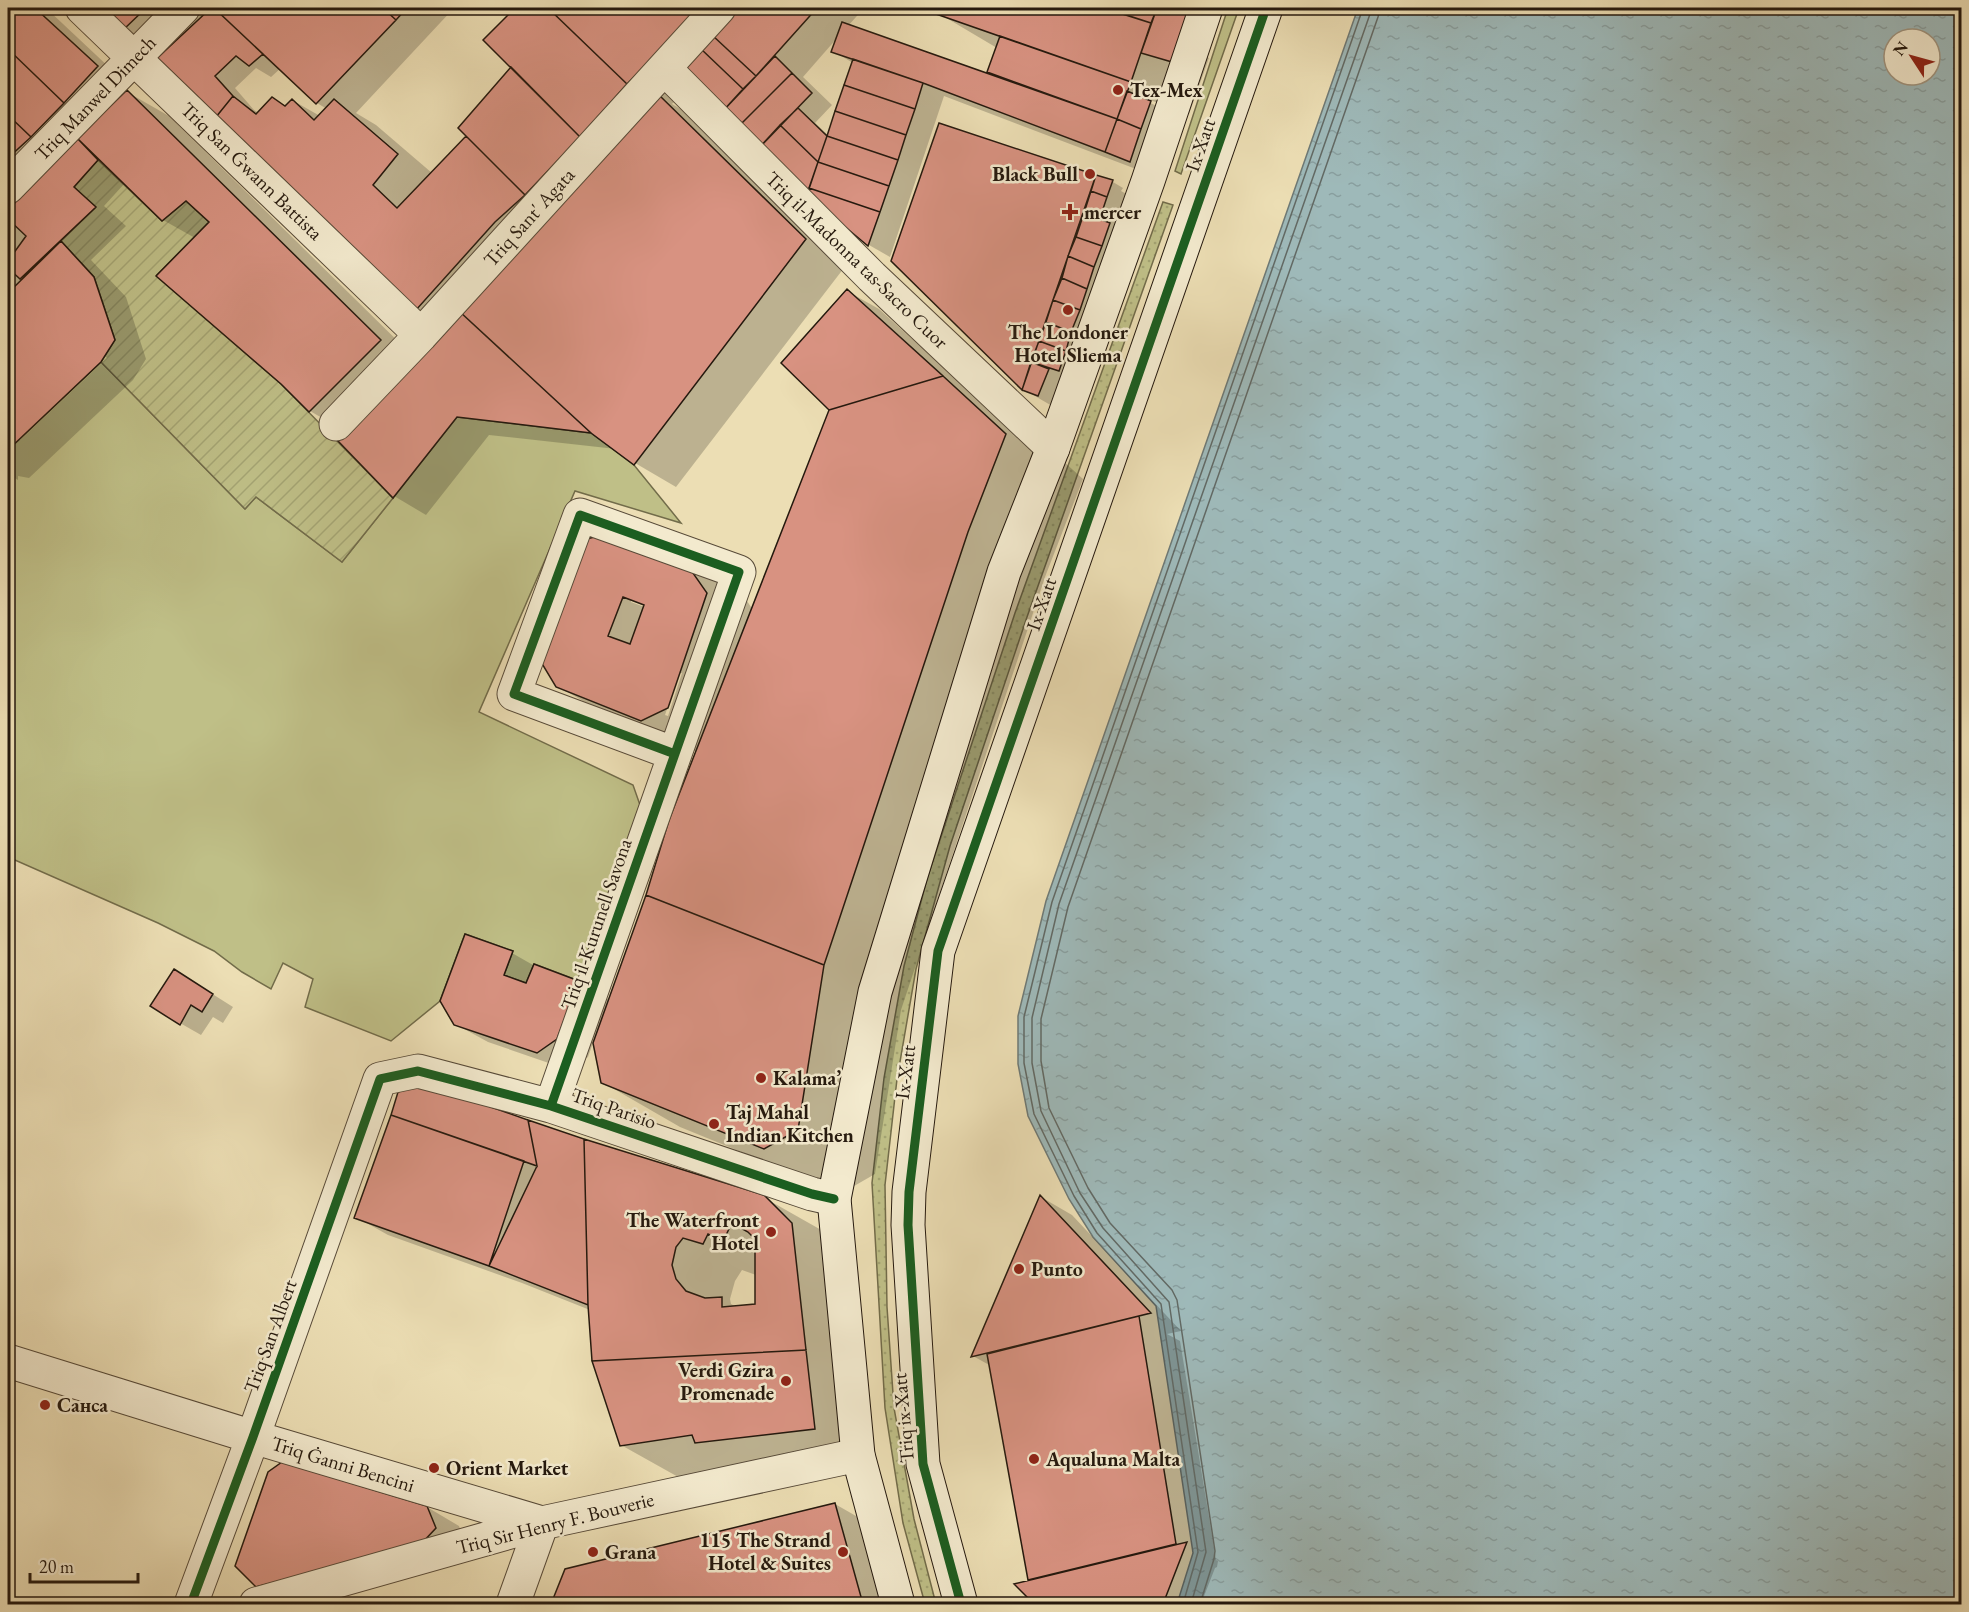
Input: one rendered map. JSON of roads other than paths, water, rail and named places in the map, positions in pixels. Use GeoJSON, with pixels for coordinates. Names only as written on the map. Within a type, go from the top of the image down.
{"type":"FeatureCollection","features":[{"type":"Feature","properties":{"kind":"street","name":"Triq San Ġwann Battista"},"geometry":{"type":"LineString","coordinates":[[82,8],[422,335]]}},
{"type":"Feature","properties":{"kind":"street","name":"Triq Manwel Dimech"},"geometry":{"type":"LineString","coordinates":[[8,188],[183,8]]}},
{"type":"Feature","properties":{"kind":"street","name":"Triq Sant' Agata"},"geometry":{"type":"LineString","coordinates":[[336,423],[422,335],[719,8]]}},
{"type":"Feature","properties":{"kind":"street","name":"Ix-Xatt"},"geometry":{"type":"LineString","coordinates":[[834,1198],[875,992],[1004,572],[1053,447],[1148,181],[1206,8]]}},
{"type":"Feature","properties":{"kind":"street","name":"Ix-Xatt"},"geometry":{"type":"LineString","coordinates":[[908,1225],[909,1192],[938,951],[1266,8]]}},
{"type":"Feature","properties":{"kind":"street","name":"Triq il-Madonna tas-Sacro Cuor"},"geometry":{"type":"LineString","coordinates":[[665,69],[872,277],[1053,447]]}},
{"type":"Feature","properties":{"kind":"street","name":"Triq il-Kurunell Savona"},"geometry":{"type":"LineString","coordinates":[[550,1106],[675,754],[739,572],[580,515],[514,694],[675,754]]}},
{"type":"Feature","properties":{"kind":"street","name":"Triq Parisio"},"geometry":{"type":"LineString","coordinates":[[380,1079],[418,1071],[550,1106],[812,1194],[834,1198]]}},
{"type":"Feature","properties":{"kind":"street","name":"Triq San Albert"},"geometry":{"type":"LineString","coordinates":[[191,1605],[380,1079]]}},
{"type":"Feature","properties":{"kind":"street"},"geometry":{"type":"LineString","coordinates":[[834,1198],[858,1455],[898,1605]]}},
{"type":"Feature","properties":{"kind":"street","name":"Triq ix-Xatt"},"geometry":{"type":"LineString","coordinates":[[908,1225],[924,1464],[961,1605]]}},
{"type":"Feature","properties":{"kind":"street","name":"Triq Ġanni Bencini"},"geometry":{"type":"LineString","coordinates":[[8,1361],[542,1523]]}},
{"type":"Feature","properties":{"kind":"street","name":"Triq Sir Henry F. Bouverie"},"geometry":{"type":"LineString","coordinates":[[256,1605],[542,1523],[858,1455]]}},
{"type":"Feature","properties":{"kind":"street"},"geometry":{"type":"LineString","coordinates":[[513,1605],[542,1523]]}},
{"type":"Feature","properties":{"kind":"water"},"geometry":{"type":"Polygon","coordinates":[[[1358,8],[1961,8],[1961,1604],[1177,1604],[1193,1553],[1156,1306],[1093,1237],[1069,1199],[1028,1116],[1018,1064],[1018,1016],[1046,901],[1358,8]]]}},
{"type":"Feature","properties":{"kind":"place","name":"Tex-Mex"},"geometry":{"type":"Point","coordinates":[1118,90]}},
{"type":"Feature","properties":{"kind":"place","name":"Black Bull"},"geometry":{"type":"Point","coordinates":[1090,174]}},
{"type":"Feature","properties":{"kind":"place","name":"mercer"},"geometry":{"type":"Point","coordinates":[1070,212]}},
{"type":"Feature","properties":{"kind":"place","name":"The Londoner Hotel Sliema"},"geometry":{"type":"Point","coordinates":[1068,310]}},
{"type":"Feature","properties":{"kind":"place","name":"Kalama’"},"geometry":{"type":"Point","coordinates":[761,1078]}},
{"type":"Feature","properties":{"kind":"place","name":"Taj Mahal Indian Kitchen"},"geometry":{"type":"Point","coordinates":[714,1124]}},
{"type":"Feature","properties":{"kind":"place","name":"The Waterfront Hotel"},"geometry":{"type":"Point","coordinates":[771,1232]}},
{"type":"Feature","properties":{"kind":"place","name":"Punto"},"geometry":{"type":"Point","coordinates":[1019,1269]}},
{"type":"Feature","properties":{"kind":"place","name":"Verdi Gzira Promenade"},"geometry":{"type":"Point","coordinates":[786,1381]}},
{"type":"Feature","properties":{"kind":"place","name":"Санса"},"geometry":{"type":"Point","coordinates":[45,1405]}},
{"type":"Feature","properties":{"kind":"place","name":"Aqualuna Malta"},"geometry":{"type":"Point","coordinates":[1034,1459]}},
{"type":"Feature","properties":{"kind":"place","name":"Orient Market"},"geometry":{"type":"Point","coordinates":[434,1468]}},
{"type":"Feature","properties":{"kind":"place","name":"Grana"},"geometry":{"type":"Point","coordinates":[593,1552]}},
{"type":"Feature","properties":{"kind":"place","name":"115 The Strand Hotel & Suites"},"geometry":{"type":"Point","coordinates":[843,1552]}}]}
